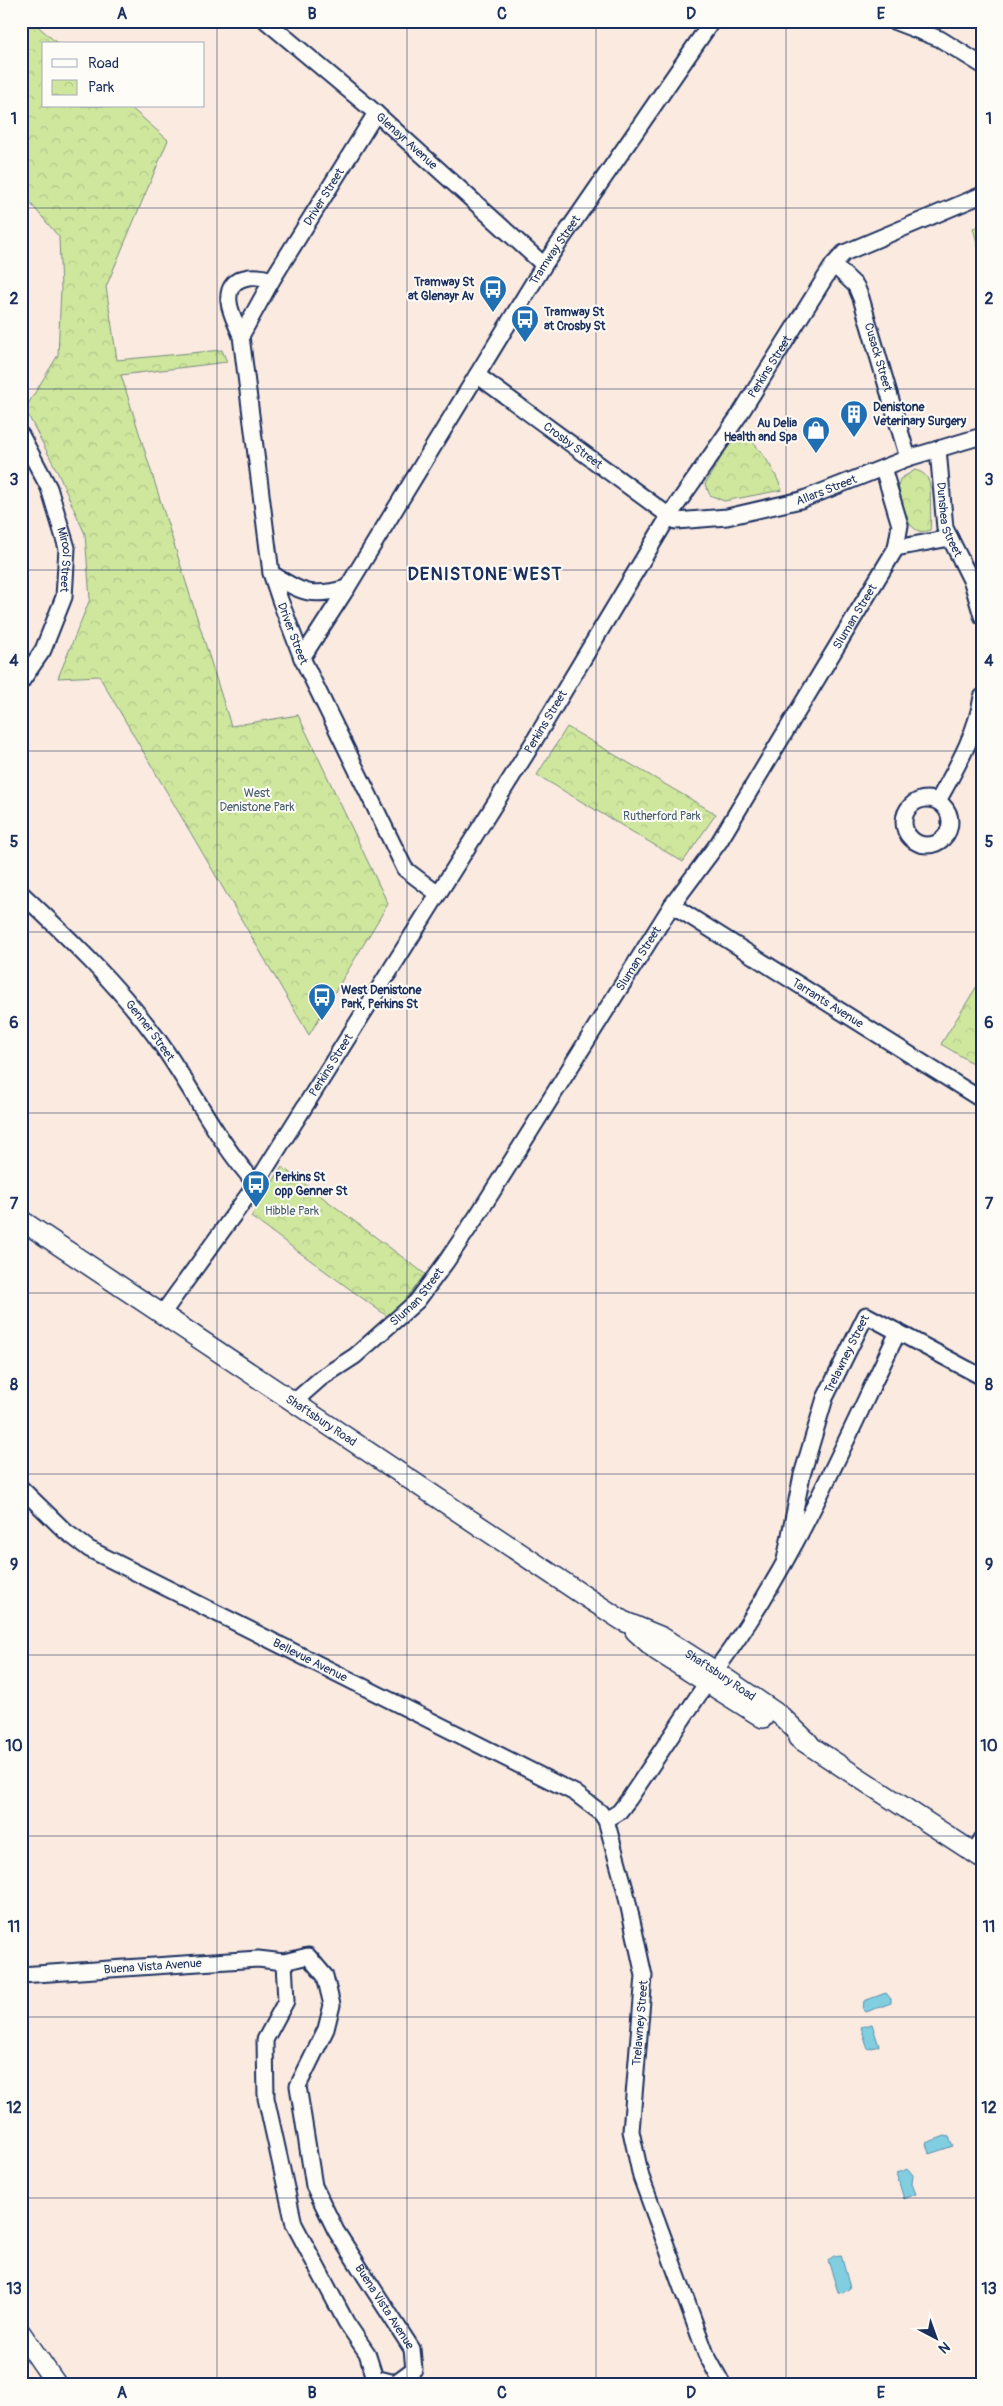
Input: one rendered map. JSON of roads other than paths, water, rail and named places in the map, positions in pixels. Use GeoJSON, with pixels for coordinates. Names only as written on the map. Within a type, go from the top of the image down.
{"type":"FeatureCollection","features":[{"type":"Feature","properties":{"kind":"street","name":"Glenayr Avenue"},"geometry":{"type":"LineString","coordinates":[[266,21],[376,113],[544,265]]}},
{"type":"Feature","properties":{"kind":"street","name":"Tramway Street"},"geometry":{"type":"LineString","coordinates":[[302,658],[348,588],[544,265],[712,21]]}},
{"type":"Feature","properties":{"kind":"street"},"geometry":{"type":"LineString","coordinates":[[893,21],[940,39],[982,65]]}},
{"type":"Feature","properties":{"kind":"street","name":"Driver Street"},"geometry":{"type":"LineString","coordinates":[[241,336],[272,280],[376,113]]}},
{"type":"Feature","properties":{"kind":"street","name":"Perkins Street"},"geometry":{"type":"LineString","coordinates":[[162,1314],[256,1184],[528,751],[668,516],[740,414],[834,265],[844,253],[982,195]]}},
{"type":"Feature","properties":{"kind":"street","name":"Cusack Street"},"geometry":{"type":"LineString","coordinates":[[834,265],[856,286],[861,298],[908,458]]}},
{"type":"Feature","properties":{"kind":"street","name":"Driver Street"},"geometry":{"type":"LineString","coordinates":[[272,280],[251,275],[243,277],[232,287],[229,303],[241,336],[271,573],[302,658],[405,869],[438,894]]}},
{"type":"Feature","properties":{"kind":"street","name":"Crosby Street"},"geometry":{"type":"LineString","coordinates":[[476,376],[668,516]]}},
{"type":"Feature","properties":{"kind":"street","name":"Mirool Street"},"geometry":{"type":"LineString","coordinates":[[21,435],[49,488],[67,548],[64,597],[43,650],[21,682]]}},
{"type":"Feature","properties":{"kind":"street","name":"Allars Street"},"geometry":{"type":"LineString","coordinates":[[668,516],[676,521],[727,517],[801,500],[908,458],[982,436]]}},
{"type":"Feature","properties":{"kind":"street","name":"Dunshea Street"},"geometry":{"type":"LineString","coordinates":[[938,449],[945,528],[972,582],[982,616]]}},
{"type":"Feature","properties":{"kind":"street","name":"Sluman Street"},"geometry":{"type":"LineString","coordinates":[[295,1401],[321,1378],[355,1356],[417,1301],[479,1213],[672,905],[719,842],[896,548],[900,525],[883,468]]}},
{"type":"Feature","properties":{"kind":"street"},"geometry":{"type":"LineString","coordinates":[[896,548],[950,538]]}},
{"type":"Feature","properties":{"kind":"street"},"geometry":{"type":"LineString","coordinates":[[271,573],[294,587],[317,595],[348,588]]}},
{"type":"Feature","properties":{"kind":"street"},"geometry":{"type":"LineString","coordinates":[[938,802],[956,771],[974,728],[982,697]]}},
{"type":"Feature","properties":{"kind":"street","name":"Genner Street"},"geometry":{"type":"LineString","coordinates":[[21,893],[118,990],[156,1037],[228,1150],[256,1184]]}},
{"type":"Feature","properties":{"kind":"street","name":"Tarrants Avenue"},"geometry":{"type":"LineString","coordinates":[[672,905],[982,1100]]}},
{"type":"Feature","properties":{"kind":"street","name":"Shaftsbury Road"},"geometry":{"type":"LineString","coordinates":[[21,1220],[623,1620],[662,1637],[775,1726],[809,1744],[979,1850]]}},
{"type":"Feature","properties":{"kind":"street","name":"Trelawney Street"},"geometry":{"type":"LineString","coordinates":[[723,2385],[706,2354],[641,2177],[633,2147],[631,2130],[644,1976],[625,1889],[606,1820],[619,1812],[629,1799],[742,1633],[785,1560],[798,1537],[898,1332],[866,1315],[825,1398],[802,1475],[785,1560]]}},
{"type":"Feature","properties":{"kind":"street"},"geometry":{"type":"LineString","coordinates":[[898,1332],[982,1377]]}},
{"type":"Feature","properties":{"kind":"street","name":"Bellevue Avenue"},"geometry":{"type":"LineString","coordinates":[[21,1488],[65,1532],[89,1549],[575,1793],[600,1812],[606,1820]]}},
{"type":"Feature","properties":{"kind":"street","name":"Buena Vista Avenue"},"geometry":{"type":"LineString","coordinates":[[21,1975],[258,1960],[284,1962],[308,1956],[325,1976],[332,2005],[326,2029],[298,2086],[314,2186],[336,2231],[412,2349],[414,2369],[395,2384],[375,2378],[367,2354],[346,2322],[294,2224],[266,2098],[265,2040],[286,2001],[284,1962]]}},
{"type":"Feature","properties":{"kind":"street"},"geometry":{"type":"LineString","coordinates":[[21,2333],[57,2385]]}},
{"type":"Feature","properties":{"kind":"water"},"geometry":{"type":"Polygon","coordinates":[[[886,1993],[891,1999],[891,2003],[866,2012],[863,2009],[864,2001],[886,1993]]]}},
{"type":"Feature","properties":{"kind":"water"},"geometry":{"type":"Polygon","coordinates":[[[872,2024],[879,2046],[868,2049],[861,2027],[872,2024]]]}},
{"type":"Feature","properties":{"kind":"water"},"geometry":{"type":"Polygon","coordinates":[[[945,2136],[949,2137],[953,2146],[929,2154],[926,2143],[945,2136]]]}},
{"type":"Feature","properties":{"kind":"water"},"geometry":{"type":"Polygon","coordinates":[[[908,2169],[913,2175],[912,2184],[916,2194],[904,2199],[896,2173],[908,2169]]]}},
{"type":"Feature","properties":{"kind":"water"},"geometry":{"type":"Polygon","coordinates":[[[841,2255],[850,2288],[843,2293],[838,2292],[828,2260],[834,2256],[841,2255]]]}},
{"type":"Feature","properties":{"kind":"place","name":"Tramway St at Glenayr Av"},"geometry":{"type":"Point","coordinates":[493,313]}},
{"type":"Feature","properties":{"kind":"place","name":"Tramway St at Crosby St"},"geometry":{"type":"Point","coordinates":[525,343]}},
{"type":"Feature","properties":{"kind":"place","name":"Denistone Veterinary Surgery"},"geometry":{"type":"Point","coordinates":[854,438]}},
{"type":"Feature","properties":{"kind":"place","name":"Au Delia Health and Spa"},"geometry":{"type":"Point","coordinates":[816,454]}},
{"type":"Feature","properties":{"kind":"place","name":"West Denistone Park, Perkins St"},"geometry":{"type":"Point","coordinates":[322,1021]}},
{"type":"Feature","properties":{"kind":"place","name":"Perkins St opp Genner St"},"geometry":{"type":"Point","coordinates":[256,1208]}},
{"type":"Feature","properties":{"kind":"district","name":"DENISTONE WEST"},"geometry":{"type":"Point","coordinates":[485,574]}},
{"type":"Feature","properties":{"kind":"park label","name":"West Denistone Park"},"geometry":{"type":"Point","coordinates":[257,800]}},
{"type":"Feature","properties":{"kind":"park label","name":"Rutherford Park"},"geometry":{"type":"Point","coordinates":[662,816]}},
{"type":"Feature","properties":{"kind":"park label","name":"Hibble Park"},"geometry":{"type":"Point","coordinates":[292,1211]}}]}
